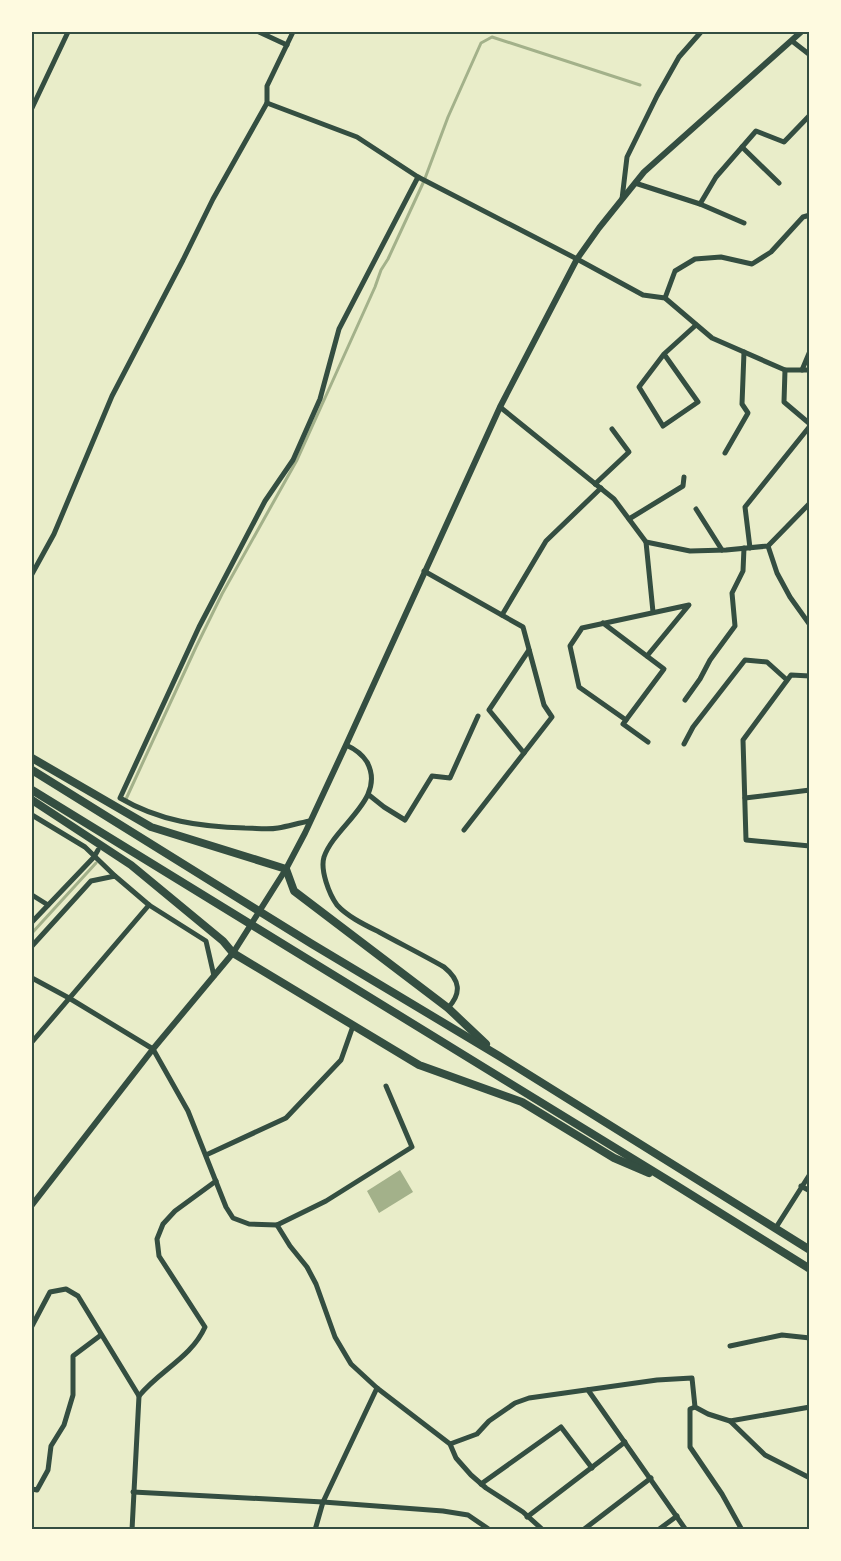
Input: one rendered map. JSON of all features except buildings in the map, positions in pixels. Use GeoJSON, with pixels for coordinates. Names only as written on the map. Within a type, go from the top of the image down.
{"type":"FeatureCollection","features":[{"type":"Feature","properties":{"kind":"highway"},"geometry":{"type":"LineString","coordinates":[[32,758],[151,827],[286,869],[294,891],[448,1008],[499,1056]]}},
{"type":"Feature","properties":{"kind":"highway"},"geometry":{"type":"LineString","coordinates":[[32,770],[312,944],[499,1056],[810,1250]]}},
{"type":"Feature","properties":{"kind":"highway"},"geometry":{"type":"LineString","coordinates":[[32,790],[810,1269]]}},
{"type":"Feature","properties":{"kind":"highway"},"geometry":{"type":"LineString","coordinates":[[32,800],[131,865],[223,941],[233,953],[353,1026],[419,1065],[522,1102],[614,1158],[674,1184]]}},
{"type":"Feature","properties":{"kind":"street"},"geometry":{"type":"LineString","coordinates":[[32,108],[68,32]]}},
{"type":"Feature","properties":{"kind":"street"},"geometry":{"type":"LineString","coordinates":[[259,32],[287,45]]}},
{"type":"Feature","properties":{"kind":"street"},"geometry":{"type":"LineString","coordinates":[[32,574],[54,534],[112,396],[213,199],[267,103],[267,86],[293,32]]}},
{"type":"Feature","properties":{"kind":"street"},"geometry":{"type":"LineString","coordinates":[[622,199],[627,158],[679,57],[701,32]]}},
{"type":"Feature","properties":{"kind":"street"},"geometry":{"type":"LineString","coordinates":[[32,1205],[153,1049],[233,953],[286,869],[346,745],[500,407],[577,259],[644,172],[801,32]]}},
{"type":"Feature","properties":{"kind":"street"},"geometry":{"type":"LineString","coordinates":[[792,40],[810,55]]}},
{"type":"Feature","properties":{"kind":"street"},"geometry":{"type":"LineString","coordinates":[[267,103],[357,137],[418,177],[643,295],[665,297],[712,338],[785,370],[810,370]]}},
{"type":"Feature","properties":{"kind":"street"},"geometry":{"type":"LineString","coordinates":[[700,204],[716,177],[756,131],[784,142],[810,115]]}},
{"type":"Feature","properties":{"kind":"street"},"geometry":{"type":"LineString","coordinates":[[742,147],[779,183]]}},
{"type":"Feature","properties":{"kind":"street"},"geometry":{"type":"LineString","coordinates":[[310,821],[276,828],[190,824],[136,808],[120,798],[199,627],[265,501],[292,460],[320,399],[339,329],[418,177]]}},
{"type":"Feature","properties":{"kind":"street"},"geometry":{"type":"LineString","coordinates":[[635,183],[700,204],[744,223]]}},
{"type":"Feature","properties":{"kind":"street"},"geometry":{"type":"LineString","coordinates":[[665,297],[675,271],[695,259],[721,257],[752,264],[771,252],[803,217],[810,215]]}},
{"type":"Feature","properties":{"kind":"street"},"geometry":{"type":"LineString","coordinates":[[664,354],[698,402],[663,426],[639,387],[664,354],[696,325]]}},
{"type":"Feature","properties":{"kind":"street"},"geometry":{"type":"LineString","coordinates":[[802,370],[810,351]]}},
{"type":"Feature","properties":{"kind":"street"},"geometry":{"type":"LineString","coordinates":[[725,453],[748,413],[742,404],[744,352]]}},
{"type":"Feature","properties":{"kind":"street"},"geometry":{"type":"LineString","coordinates":[[685,700],[735,626],[732,593],[743,571],[747,548],[745,507],[810,425],[784,402],[785,370]]}},
{"type":"Feature","properties":{"kind":"street"},"geometry":{"type":"LineString","coordinates":[[500,407],[614,498],[646,542],[653,612]]}},
{"type":"Feature","properties":{"kind":"street"},"geometry":{"type":"LineString","coordinates":[[596,484],[629,452],[612,429]]}},
{"type":"Feature","properties":{"kind":"street"},"geometry":{"type":"LineString","coordinates":[[629,519],[683,486],[684,477]]}},
{"type":"Feature","properties":{"kind":"street"},"geometry":{"type":"LineString","coordinates":[[501,615],[546,541],[602,488]]}},
{"type":"Feature","properties":{"kind":"street"},"geometry":{"type":"LineString","coordinates":[[646,542],[690,551],[768,546],[808,506]]}},
{"type":"Feature","properties":{"kind":"street"},"geometry":{"type":"LineString","coordinates":[[696,509],[722,550]]}},
{"type":"Feature","properties":{"kind":"street"},"geometry":{"type":"LineString","coordinates":[[768,546],[777,573],[790,597],[810,625]]}},
{"type":"Feature","properties":{"kind":"street"},"geometry":{"type":"LineString","coordinates":[[424,571],[523,627],[544,705],[552,717],[464,831]]}},
{"type":"Feature","properties":{"kind":"street"},"geometry":{"type":"LineString","coordinates":[[626,720],[579,687],[570,646],[582,628],[689,605],[647,656]]}},
{"type":"Feature","properties":{"kind":"street"},"geometry":{"type":"LineString","coordinates":[[603,623],[664,669],[623,724],[648,742]]}},
{"type":"Feature","properties":{"kind":"street"},"geometry":{"type":"LineString","coordinates":[[524,753],[489,710],[529,650]]}},
{"type":"Feature","properties":{"kind":"street"},"geometry":{"type":"LineString","coordinates":[[684,744],[693,727],[745,660],[767,662],[787,680]]}},
{"type":"Feature","properties":{"kind":"street"},"geometry":{"type":"LineString","coordinates":[[810,676],[791,675],[743,740],[746,840],[810,846]]}},
{"type":"Feature","properties":{"kind":"street"},"geometry":{"type":"LineString","coordinates":[[369,795],[405,820],[432,776],[450,778],[478,716]]}},
{"type":"Feature","properties":{"kind":"street"},"geometry":{"type":"LineString","coordinates":[[346,745],[362,755],[369,767],[372,783],[369,795],[324,859],[325,883],[337,904],[353,918],[444,967],[453,975],[458,987],[455,1001],[448,1008]]}},
{"type":"Feature","properties":{"kind":"street"},"geometry":{"type":"LineString","coordinates":[[745,798],[810,790]]}},
{"type":"Feature","properties":{"kind":"street"},"geometry":{"type":"LineString","coordinates":[[32,816],[86,847],[149,905],[206,941],[214,976]]}},
{"type":"Feature","properties":{"kind":"street"},"geometry":{"type":"LineString","coordinates":[[32,922],[98,850]]}},
{"type":"Feature","properties":{"kind":"street"},"geometry":{"type":"LineString","coordinates":[[32,946],[91,881],[115,876]]}},
{"type":"Feature","properties":{"kind":"street"},"geometry":{"type":"LineString","coordinates":[[32,895],[48,905]]}},
{"type":"Feature","properties":{"kind":"street"},"geometry":{"type":"LineString","coordinates":[[32,1042],[149,905]]}},
{"type":"Feature","properties":{"kind":"street"},"geometry":{"type":"LineString","coordinates":[[43,911],[55,920]]}},
{"type":"Feature","properties":{"kind":"street"},"geometry":{"type":"LineString","coordinates":[[32,978],[153,1049],[188,1111],[226,1207],[233,1218],[249,1224],[277,1225],[326,1201],[412,1147],[386,1086]]}},
{"type":"Feature","properties":{"kind":"street"},"geometry":{"type":"LineString","coordinates":[[206,1155],[286,1118],[341,1060],[353,1026]]}},
{"type":"Feature","properties":{"kind":"street"},"geometry":{"type":"LineString","coordinates":[[775,1229],[810,1174]]}},
{"type":"Feature","properties":{"kind":"street"},"geometry":{"type":"LineString","coordinates":[[132,1530],[139,1396],[149,1383],[188,1352],[205,1327],[159,1256],[157,1239],[163,1224],[175,1211],[216,1181]]}},
{"type":"Feature","properties":{"kind":"street"},"geometry":{"type":"LineString","coordinates":[[801,1186],[810,1191]]}},
{"type":"Feature","properties":{"kind":"street"},"geometry":{"type":"LineString","coordinates":[[277,1225],[307,1267],[316,1284],[335,1337],[351,1364],[376,1389],[450,1444],[456,1458],[481,1484],[523,1512],[543,1530]]}},
{"type":"Feature","properties":{"kind":"street"},"geometry":{"type":"LineString","coordinates":[[32,1325],[50,1292],[66,1289],[78,1296],[139,1396]]}},
{"type":"Feature","properties":{"kind":"street"},"geometry":{"type":"LineString","coordinates":[[32,1488],[37,1490],[48,1470],[51,1446],[64,1425],[73,1395],[73,1356],[101,1335]]}},
{"type":"Feature","properties":{"kind":"street"},"geometry":{"type":"LineString","coordinates":[[730,1346],[782,1335],[810,1338]]}},
{"type":"Feature","properties":{"kind":"street"},"geometry":{"type":"LineString","coordinates":[[450,1444],[477,1434],[489,1421],[515,1403],[529,1398],[657,1380],[692,1378],[695,1407]]}},
{"type":"Feature","properties":{"kind":"street"},"geometry":{"type":"LineString","coordinates":[[315,1530],[323,1502],[376,1389]]}},
{"type":"Feature","properties":{"kind":"street"},"geometry":{"type":"LineString","coordinates":[[588,1390],[686,1530]]}},
{"type":"Feature","properties":{"kind":"street"},"geometry":{"type":"LineString","coordinates":[[695,1407],[730,1421],[765,1455],[810,1478]]}},
{"type":"Feature","properties":{"kind":"street"},"geometry":{"type":"LineString","coordinates":[[695,1407],[690,1409],[690,1447],[722,1494],[741,1530]]}},
{"type":"Feature","properties":{"kind":"street"},"geometry":{"type":"LineString","coordinates":[[730,1421],[810,1407]]}},
{"type":"Feature","properties":{"kind":"street"},"geometry":{"type":"LineString","coordinates":[[481,1484],[561,1427],[592,1468]]}},
{"type":"Feature","properties":{"kind":"street"},"geometry":{"type":"LineString","coordinates":[[527,1517],[625,1442]]}},
{"type":"Feature","properties":{"kind":"street"},"geometry":{"type":"LineString","coordinates":[[583,1530],[651,1478]]}},
{"type":"Feature","properties":{"kind":"street"},"geometry":{"type":"LineString","coordinates":[[133,1492],[443,1511],[468,1515],[490,1530]]}},
{"type":"Feature","properties":{"kind":"street"},"geometry":{"type":"LineString","coordinates":[[658,1530],[677,1516]]}},
{"type":"Feature","properties":{"kind":"shaded area"},"geometry":{"type":"Polygon","coordinates":[[[400,1170],[413,1192],[379,1213],[367,1191],[400,1170]]]}},
{"type":"Feature","properties":{"kind":"waterway"},"geometry":{"type":"LineString","coordinates":[[126,799],[222,594],[297,460],[381,270],[424,181],[448,117],[481,43],[492,37],[640,85]]}},
{"type":"Feature","properties":{"kind":"waterway"},"geometry":{"type":"LineString","coordinates":[[32,933],[96,863]]}}]}
